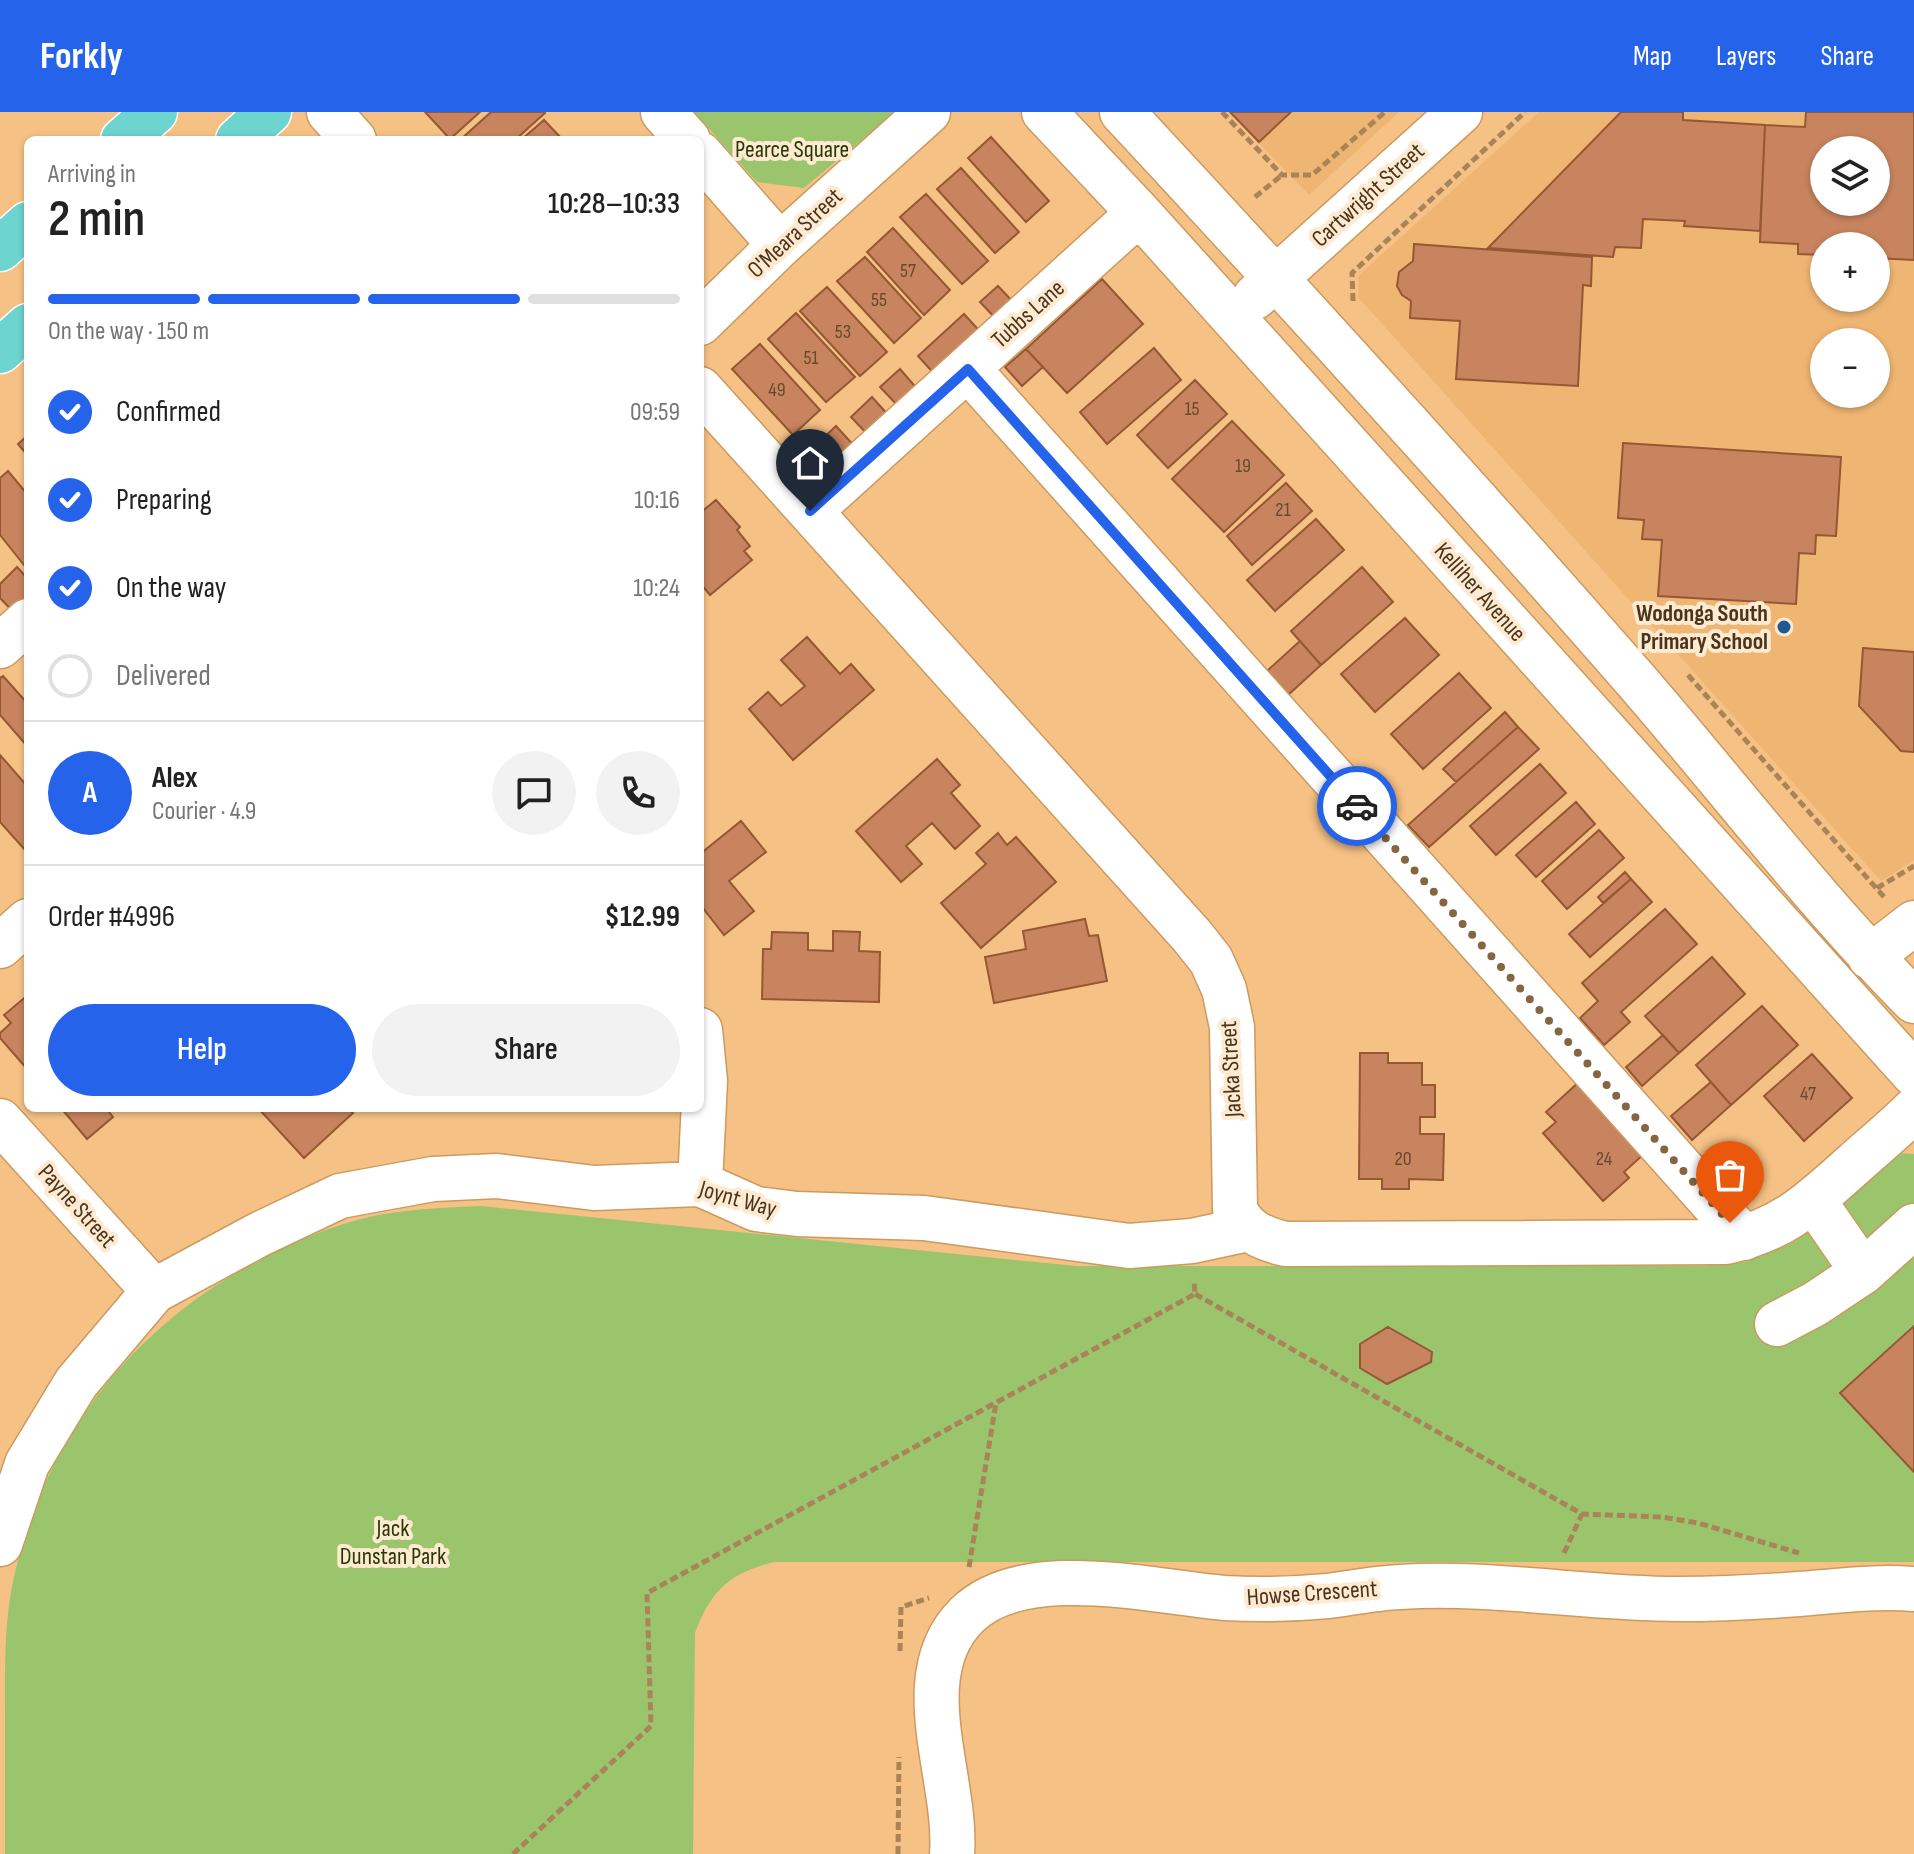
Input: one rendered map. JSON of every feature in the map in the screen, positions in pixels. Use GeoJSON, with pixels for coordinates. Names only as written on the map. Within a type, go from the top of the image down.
{"type":"FeatureCollection","features":[{"type":"Feature","properties":{"kind":"main road"},"geometry":{"type":"LineString","coordinates":[[128,136],[155,112]]}},
{"type":"Feature","properties":{"kind":"main road"},"geometry":{"type":"LineString","coordinates":[[242,136],[269,112]]}},
{"type":"Feature","properties":{"kind":"main road"},"geometry":{"type":"LineString","coordinates":[[0,249],[24,228]]}},
{"type":"Feature","properties":{"kind":"main road"},"geometry":{"type":"LineString","coordinates":[[0,351],[24,330]]}},
{"type":"Feature","properties":{"kind":"street"},"geometry":{"type":"LineString","coordinates":[[329,112],[350,136]]}},
{"type":"Feature","properties":{"kind":"street"},"geometry":{"type":"LineString","coordinates":[[663,112],[684,136]]}},
{"type":"Feature","properties":{"kind":"street","name":"O'Meara Street"},"geometry":{"type":"LineString","coordinates":[[704,319],[780,245],[928,112]]}},
{"type":"Feature","properties":{"kind":"street","name":"Kelliher Avenue"},"geometry":{"type":"LineString","coordinates":[[1044,112],[1139,213],[1914,1074]]}},
{"type":"Feature","properties":{"kind":"street"},"geometry":{"type":"LineString","coordinates":[[1122,112],[1633,678],[1870,957],[1914,1001]]}},
{"type":"Feature","properties":{"kind":"street","name":"Cartwright Street"},"geometry":{"type":"LineString","coordinates":[[1233,318],[1460,112]]}},
{"type":"Feature","properties":{"kind":"street"},"geometry":{"type":"LineString","coordinates":[[704,159],[780,245]]}},
{"type":"Feature","properties":{"kind":"street","name":"Tubbs Lane"},"geometry":{"type":"LineString","coordinates":[[810,511],[1139,213]]}},
{"type":"Feature","properties":{"kind":"street"},"geometry":{"type":"LineString","coordinates":[[968,369],[1744,1238]]}},
{"type":"Feature","properties":{"kind":"street","name":"Jacka Street"},"geometry":{"type":"LineString","coordinates":[[704,393],[1211,960],[1224,989],[1232,1027],[1235,1210],[1248,1229]]}},
{"type":"Feature","properties":{"kind":"street"},"geometry":{"type":"LineString","coordinates":[[0,646],[24,625]]}},
{"type":"Feature","properties":{"kind":"street"},"geometry":{"type":"LineString","coordinates":[[1870,957],[1914,923]]}},
{"type":"Feature","properties":{"kind":"street"},"geometry":{"type":"LineString","coordinates":[[0,946],[24,925]]}},
{"type":"Feature","properties":{"kind":"street"},"geometry":{"type":"LineString","coordinates":[[704,1071],[704,1102]]}},
{"type":"Feature","properties":{"kind":"street"},"geometry":{"type":"LineString","coordinates":[[1248,1229],[1285,1244],[1703,1243],[1744,1238],[1788,1220],[1814,1201],[1914,1110]]}},
{"type":"Feature","properties":{"kind":"street"},"geometry":{"type":"LineString","coordinates":[[700,1184],[703,1112]]}},
{"type":"Feature","properties":{"kind":"street","name":"Payne Street"},"geometry":{"type":"LineString","coordinates":[[0,1121],[154,1291]]}},
{"type":"Feature","properties":{"kind":"street","name":"Joynt Way"},"geometry":{"type":"LineString","coordinates":[[154,1291],[258,1235],[340,1196],[433,1179],[497,1176],[594,1188],[700,1184],[756,1209],[797,1214],[924,1218],[1129,1246],[1192,1241],[1248,1229]]}},
{"type":"Feature","properties":{"kind":"street"},"geometry":{"type":"LineString","coordinates":[[1814,1201],[1863,1272]]}},
{"type":"Feature","properties":{"kind":"street"},"geometry":{"type":"LineString","coordinates":[[1777,1324],[1815,1304],[1863,1272],[1914,1226]]}},
{"type":"Feature","properties":{"kind":"street"},"geometry":{"type":"LineString","coordinates":[[0,1544],[27,1464],[76,1383],[154,1291]]}},
{"type":"Feature","properties":{"kind":"street","name":"Howse Crescent"},"geometry":{"type":"LineString","coordinates":[[952,1854],[948,1783],[936,1705],[936,1680],[951,1635],[966,1616],[982,1603],[1012,1588],[1044,1584],[1123,1585],[1227,1598],[1277,1598],[1326,1596],[1399,1587],[1471,1586],[1609,1598],[1679,1599],[1767,1597],[1890,1587],[1914,1589]]}},
{"type":"Feature","properties":{"kind":"path"},"geometry":{"type":"LineString","coordinates":[[1222,112],[1282,175],[1312,175],[1385,112]]}},
{"type":"Feature","properties":{"kind":"path"},"geometry":{"type":"LineString","coordinates":[[1352,300],[1352,273],[1525,112]]}},
{"type":"Feature","properties":{"kind":"path"},"geometry":{"type":"LineString","coordinates":[[1877,888],[1914,866]]}},
{"type":"Feature","properties":{"kind":"path"},"geometry":{"type":"LineString","coordinates":[[1192,1241],[1195,1294]]}},
{"type":"Feature","properties":{"kind":"path"},"geometry":{"type":"LineString","coordinates":[[1195,1294],[1582,1514],[1662,1517],[1698,1523],[1810,1556]]}},
{"type":"Feature","properties":{"kind":"path"},"geometry":{"type":"LineString","coordinates":[[513,1854],[651,1726],[647,1593],[1195,1294]]}},
{"type":"Feature","properties":{"kind":"shaded area"},"geometry":{"type":"Polygon","coordinates":[[[1229,112],[1399,112],[1309,195],[1229,112]]]}},
{"type":"Feature","properties":{"kind":"shaded area","name":"Wodonga South Primary School"},"geometry":{"type":"Polygon","coordinates":[[[1539,112],[1914,112],[1914,860],[1881,881],[1358,297],[1359,275],[1539,112]]]}},
{"type":"Feature","properties":{"kind":"green space","name":"Pearce Square"},"geometry":{"type":"Polygon","coordinates":[[[694,112],[895,112],[804,188],[757,182],[694,112]]]}},
{"type":"Feature","properties":{"kind":"green space","name":"Jack Dunstan Park"},"geometry":{"type":"Polygon","coordinates":[[[1897,1153],[1914,1154],[1914,1562],[774,1562],[745,1572],[724,1586],[708,1605],[695,1633],[693,1854],[5,1854],[8,1614],[13,1581],[28,1528],[47,1479],[72,1432],[102,1390],[136,1351],[175,1316],[218,1284],[265,1257],[323,1231],[384,1214],[481,1206],[1076,1266],[1703,1266],[1745,1262],[1794,1242],[1897,1153]]]}},
{"type":"Feature","properties":{"kind":"building"},"geometry":{"type":"Polygon","coordinates":[[[425,112],[480,112],[453,136],[447,136],[425,112]]]}},
{"type":"Feature","properties":{"kind":"building"},"geometry":{"type":"Polygon","coordinates":[[[491,112],[545,113],[519,136],[464,136],[491,112]]]}},
{"type":"Feature","properties":{"kind":"building"},"geometry":{"type":"Polygon","coordinates":[[[1230,112],[1291,112],[1259,142],[1230,112]]]}},
{"type":"Feature","properties":{"kind":"building"},"geometry":{"type":"Polygon","coordinates":[[[1621,112],[1683,112],[1683,120],[1765,125],[1760,231],[1684,226],[1685,221],[1643,219],[1641,248],[1615,247],[1613,257],[1488,248],[1621,112]]]}},
{"type":"Feature","properties":{"kind":"building"},"geometry":{"type":"Polygon","coordinates":[[[1806,112],[1914,112],[1914,260],[1890,259],[1890,232],[1810,232],[1810,254],[1798,254],[1798,244],[1760,242],[1765,125],[1805,127],[1806,112]]]}},
{"type":"Feature","properties":{"kind":"building"},"geometry":{"type":"Polygon","coordinates":[[[544,120],[559,136],[526,136],[544,120]]]}},
{"type":"Feature","properties":{"kind":"building"},"geometry":{"type":"Polygon","coordinates":[[[991,137],[1049,201],[1026,222],[968,158],[991,137]]]}},
{"type":"Feature","properties":{"kind":"building"},"geometry":{"type":"Polygon","coordinates":[[[961,168],[1019,232],[995,253],[937,189],[961,168]]]}},
{"type":"Feature","properties":{"kind":"building"},"geometry":{"type":"Polygon","coordinates":[[[926,194],[988,261],[962,284],[900,217],[926,194]]]}},
{"type":"Feature","properties":{"kind":"building"},"geometry":{"type":"Polygon","coordinates":[[[893,228],[950,290],[924,315],[867,252],[893,228]]]}},
{"type":"Feature","properties":{"kind":"building"},"geometry":{"type":"Polygon","coordinates":[[[1414,244],[1592,257],[1591,286],[1583,285],[1578,386],[1456,379],[1460,321],[1410,318],[1411,301],[1402,295],[1397,286],[1399,272],[1413,261],[1414,244]]]}},
{"type":"Feature","properties":{"kind":"building"},"geometry":{"type":"Polygon","coordinates":[[[865,257],[921,318],[894,343],[837,281],[865,257]]]}},
{"type":"Feature","properties":{"kind":"building"},"geometry":{"type":"Polygon","coordinates":[[[1102,279],[1143,324],[1067,393],[1026,349],[1102,279]]]}},
{"type":"Feature","properties":{"kind":"building"},"geometry":{"type":"Polygon","coordinates":[[[998,286],[1016,305],[998,321],[980,302],[998,286]]]}},
{"type":"Feature","properties":{"kind":"building"},"geometry":{"type":"Polygon","coordinates":[[[827,287],[887,352],[860,376],[800,311],[827,287]]]}},
{"type":"Feature","properties":{"kind":"building"},"geometry":{"type":"Polygon","coordinates":[[[796,313],[855,377],[826,402],[768,339],[796,313]]]}},
{"type":"Feature","properties":{"kind":"building"},"geometry":{"type":"Polygon","coordinates":[[[964,314],[985,337],[939,379],[918,356],[964,314]]]}},
{"type":"Feature","properties":{"kind":"building"},"geometry":{"type":"Polygon","coordinates":[[[760,344],[820,410],[793,435],[732,369],[760,344]]]}},
{"type":"Feature","properties":{"kind":"building"},"geometry":{"type":"Polygon","coordinates":[[[1154,348],[1181,380],[1107,444],[1080,412],[1154,348]]]}},
{"type":"Feature","properties":{"kind":"building"},"geometry":{"type":"Polygon","coordinates":[[[1026,349],[1043,367],[1022,386],[1005,367],[1026,349]]]}},
{"type":"Feature","properties":{"kind":"building"},"geometry":{"type":"Polygon","coordinates":[[[900,369],[919,391],[901,409],[880,387],[900,369]]]}},
{"type":"Feature","properties":{"kind":"building"},"geometry":{"type":"Polygon","coordinates":[[[1195,380],[1227,414],[1168,468],[1137,435],[1195,380]]]}},
{"type":"Feature","properties":{"kind":"building"},"geometry":{"type":"Polygon","coordinates":[[[872,397],[890,417],[869,436],[851,417],[872,397]]]}},
{"type":"Feature","properties":{"kind":"building"},"geometry":{"type":"Polygon","coordinates":[[[1232,421],[1284,475],[1224,532],[1172,479],[1232,421]]]}},
{"type":"Feature","properties":{"kind":"building"},"geometry":{"type":"Polygon","coordinates":[[[836,426],[857,449],[838,467],[817,444],[836,426]]]}},
{"type":"Feature","properties":{"kind":"building"},"geometry":{"type":"Polygon","coordinates":[[[1623,443],[1841,457],[1836,536],[1816,535],[1815,554],[1799,553],[1796,604],[1658,596],[1662,540],[1642,539],[1644,520],[1618,518],[1623,443]]]}},
{"type":"Feature","properties":{"kind":"building"},"geometry":{"type":"Polygon","coordinates":[[[8,471],[24,490],[24,565],[0,535],[0,478],[8,471]]]}},
{"type":"Feature","properties":{"kind":"building"},"geometry":{"type":"Polygon","coordinates":[[[1286,483],[1312,511],[1252,565],[1227,536],[1286,483]]]}},
{"type":"Feature","properties":{"kind":"building"},"geometry":{"type":"Polygon","coordinates":[[[716,500],[740,527],[737,530],[750,546],[744,551],[752,560],[710,595],[704,588],[704,510],[716,500]]]}},
{"type":"Feature","properties":{"kind":"building"},"geometry":{"type":"Polygon","coordinates":[[[1316,519],[1344,550],[1275,611],[1247,580],[1316,519]]]}},
{"type":"Feature","properties":{"kind":"building"},"geometry":{"type":"Polygon","coordinates":[[[17,567],[24,575],[24,609],[17,616],[0,598],[0,584],[17,567]]]}},
{"type":"Feature","properties":{"kind":"building"},"geometry":{"type":"Polygon","coordinates":[[[1362,567],[1393,602],[1321,665],[1291,631],[1362,567]]]}},
{"type":"Feature","properties":{"kind":"building"},"geometry":{"type":"Polygon","coordinates":[[[1405,618],[1439,655],[1375,712],[1341,674],[1405,618]]]}},
{"type":"Feature","properties":{"kind":"building"},"geometry":{"type":"Polygon","coordinates":[[[807,637],[840,674],[851,664],[874,690],[793,760],[749,709],[768,692],[781,706],[805,686],[781,660],[807,637]]]}},
{"type":"Feature","properties":{"kind":"building"},"geometry":{"type":"Polygon","coordinates":[[[1300,641],[1321,665],[1288,695],[1267,671],[1300,641]]]}},
{"type":"Feature","properties":{"kind":"building"},"geometry":{"type":"Polygon","coordinates":[[[1863,648],[1914,652],[1914,752],[1901,751],[1859,706],[1863,648]]]}},
{"type":"Feature","properties":{"kind":"building"},"geometry":{"type":"Polygon","coordinates":[[[1459,673],[1491,708],[1423,769],[1391,734],[1459,673]]]}},
{"type":"Feature","properties":{"kind":"building"},"geometry":{"type":"Polygon","coordinates":[[[3,676],[24,700],[24,742],[0,715],[0,678],[3,676]]]}},
{"type":"Feature","properties":{"kind":"building"},"geometry":{"type":"Polygon","coordinates":[[[1505,712],[1518,727],[1456,782],[1443,769],[1505,712]]]}},
{"type":"Feature","properties":{"kind":"building"},"geometry":{"type":"Polygon","coordinates":[[[1518,727],[1539,749],[1429,847],[1408,825],[1518,727]]]}},
{"type":"Feature","properties":{"kind":"building"},"geometry":{"type":"Polygon","coordinates":[[[0,755],[24,782],[24,849],[0,822],[0,755]]]}},
{"type":"Feature","properties":{"kind":"building"},"geometry":{"type":"Polygon","coordinates":[[[937,759],[960,785],[951,793],[980,826],[955,849],[932,823],[906,846],[922,864],[901,882],[856,831],[937,759]]]}},
{"type":"Feature","properties":{"kind":"building"},"geometry":{"type":"Polygon","coordinates":[[[1540,764],[1566,793],[1496,855],[1470,826],[1540,764]]]}},
{"type":"Feature","properties":{"kind":"building"},"geometry":{"type":"Polygon","coordinates":[[[1576,802],[1595,824],[1536,877],[1516,855],[1576,802]]]}},
{"type":"Feature","properties":{"kind":"building"},"geometry":{"type":"Polygon","coordinates":[[[741,821],[766,852],[729,881],[754,911],[724,935],[704,910],[704,851],[741,821]]]}},
{"type":"Feature","properties":{"kind":"building"},"geometry":{"type":"Polygon","coordinates":[[[1599,830],[1624,858],[1567,909],[1542,881],[1599,830]]]}},
{"type":"Feature","properties":{"kind":"building"},"geometry":{"type":"Polygon","coordinates":[[[998,833],[1007,845],[1016,837],[1056,882],[981,948],[941,903],[986,864],[976,853],[998,833]]]}},
{"type":"Feature","properties":{"kind":"building"},"geometry":{"type":"Polygon","coordinates":[[[1625,872],[1631,879],[1603,903],[1598,897],[1625,872]]]}},
{"type":"Feature","properties":{"kind":"building"},"geometry":{"type":"Polygon","coordinates":[[[1631,879],[1652,902],[1590,957],[1569,934],[1631,879]]]}},
{"type":"Feature","properties":{"kind":"building"},"geometry":{"type":"Polygon","coordinates":[[[1665,909],[1697,944],[1621,1012],[1630,1022],[1604,1045],[1580,1018],[1598,1001],[1582,983],[1665,909]]]}},
{"type":"Feature","properties":{"kind":"building"},"geometry":{"type":"Polygon","coordinates":[[[1085,919],[1089,936],[1098,935],[1107,981],[994,1003],[985,957],[1026,949],[1023,931],[1085,919]]]}},
{"type":"Feature","properties":{"kind":"building"},"geometry":{"type":"Polygon","coordinates":[[[833,931],[860,932],[859,951],[880,952],[879,1002],[762,999],[763,949],[771,949],[772,932],[808,933],[808,950],[833,951],[833,931]]]}},
{"type":"Feature","properties":{"kind":"building"},"geometry":{"type":"Polygon","coordinates":[[[1712,957],[1745,994],[1679,1053],[1645,1016],[1712,957]]]}},
{"type":"Feature","properties":{"kind":"building"},"geometry":{"type":"Polygon","coordinates":[[[24,998],[24,1065],[0,1038],[0,1033],[11,1023],[4,1015],[24,998]]]}},
{"type":"Feature","properties":{"kind":"building"},"geometry":{"type":"Polygon","coordinates":[[[1762,1006],[1798,1045],[1731,1105],[1696,1065],[1762,1006]]]}},
{"type":"Feature","properties":{"kind":"building"},"geometry":{"type":"Polygon","coordinates":[[[1663,1035],[1679,1053],[1642,1086],[1626,1067],[1663,1035]]]}},
{"type":"Feature","properties":{"kind":"building"},"geometry":{"type":"Polygon","coordinates":[[[1360,1053],[1388,1053],[1388,1063],[1422,1063],[1422,1085],[1435,1085],[1435,1117],[1420,1117],[1420,1134],[1444,1134],[1443,1180],[1409,1179],[1409,1189],[1382,1189],[1382,1179],[1359,1179],[1360,1053]]]}},
{"type":"Feature","properties":{"kind":"building"},"geometry":{"type":"Polygon","coordinates":[[[1812,1054],[1852,1098],[1804,1141],[1764,1096],[1812,1054]]]}},
{"type":"Feature","properties":{"kind":"building"},"geometry":{"type":"Polygon","coordinates":[[[1580,1081],[1645,1153],[1624,1172],[1629,1178],[1603,1201],[1543,1133],[1556,1122],[1546,1112],[1580,1081]]]}},
{"type":"Feature","properties":{"kind":"building"},"geometry":{"type":"Polygon","coordinates":[[[1711,1082],[1731,1105],[1692,1140],[1671,1116],[1711,1082]]]}},
{"type":"Feature","properties":{"kind":"building"},"geometry":{"type":"Polygon","coordinates":[[[64,1112],[109,1112],[113,1117],[87,1139],[64,1112]]]}},
{"type":"Feature","properties":{"kind":"building"},"geometry":{"type":"Polygon","coordinates":[[[262,1112],[353,1113],[304,1158],[262,1112]]]}},
{"type":"Feature","properties":{"kind":"building"},"geometry":{"type":"Polygon","coordinates":[[[1914,1326],[1914,1472],[1840,1393],[1914,1326]]]}},
{"type":"Feature","properties":{"kind":"building"},"geometry":{"type":"Polygon","coordinates":[[[1388,1327],[1432,1352],[1431,1362],[1387,1384],[1360,1368],[1360,1344],[1388,1327]]]}},
{"type":"Feature","properties":{"kind":"way so far"},"geometry":{"type":"LineString","coordinates":[[1357,806],[1730,1223]]}},
{"type":"Feature","properties":{"kind":"place","name":"Wodonga South Primary School"},"geometry":{"type":"Point","coordinates":[1784,627]}},
{"type":"Feature","properties":{"kind":"route"},"geometry":{"type":"LineString","coordinates":[[810,511],[968,369],[1357,806]]}}]}
